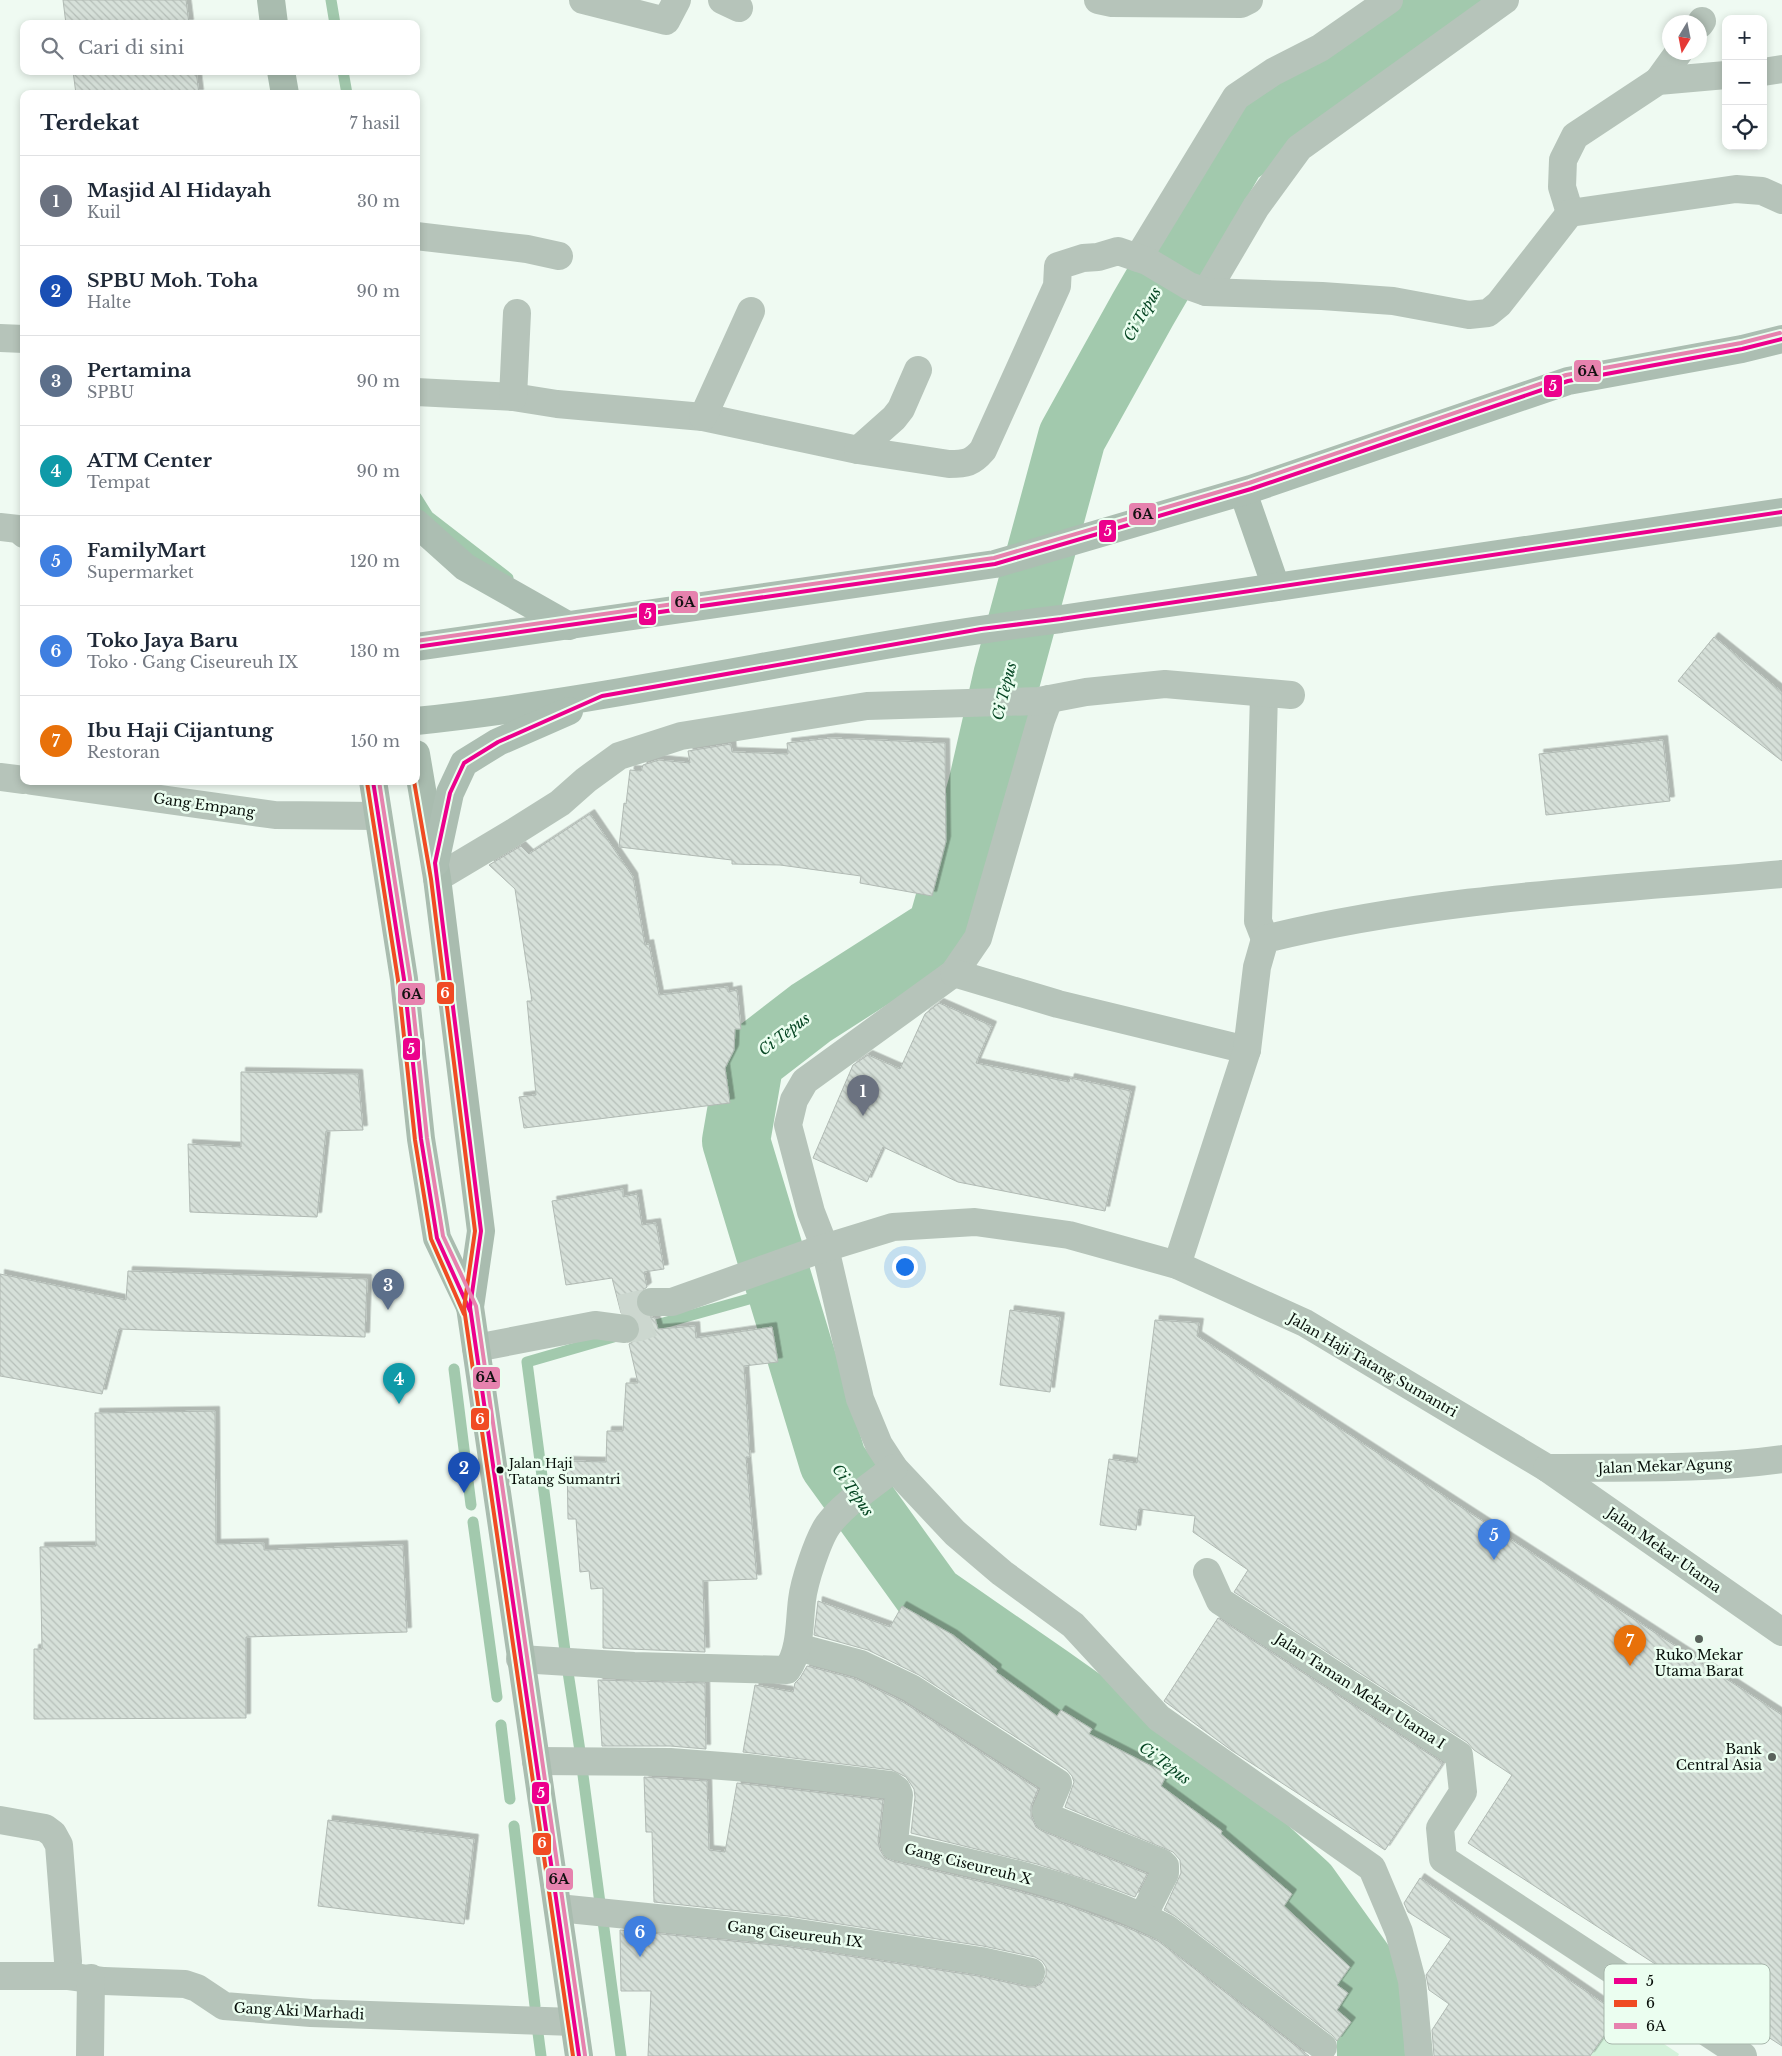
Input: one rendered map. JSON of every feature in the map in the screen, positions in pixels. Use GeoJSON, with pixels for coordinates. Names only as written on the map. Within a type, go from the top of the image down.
{"type":"FeatureCollection","features":[{"type":"Feature","properties":{"kind":"highway"},"geometry":{"type":"LineString","coordinates":[[420,646],[995,564],[1243,492],[1568,381],[1742,349],[1782,339]]}},
{"type":"Feature","properties":{"kind":"highway"},"geometry":{"type":"LineString","coordinates":[[1243,492],[1276,587]]}},
{"type":"Feature","properties":{"kind":"highway"},"geometry":{"type":"LineString","coordinates":[[420,721],[488,713],[602,696],[981,629],[1061,619],[1782,512]]}},
{"type":"Feature","properties":{"kind":"highway"},"geometry":{"type":"LineString","coordinates":[[420,527],[465,567],[569,626]]}},
{"type":"Feature","properties":{"kind":"highway"},"geometry":{"type":"LineString","coordinates":[[436,871],[450,793],[464,763],[498,742],[602,696]]}},
{"type":"Feature","properties":{"kind":"main road"},"geometry":{"type":"LineString","coordinates":[[271,0],[274,20]]}},
{"type":"Feature","properties":{"kind":"main road"},"geometry":{"type":"LineString","coordinates":[[282,75],[284,90]]}},
{"type":"Feature","properties":{"kind":"main road"},"geometry":{"type":"LineString","coordinates":[[420,777],[436,871],[481,1231],[470,1307],[579,2056]]}},
{"type":"Feature","properties":{"kind":"main road"},"geometry":{"type":"LineString","coordinates":[[373,785],[404,979],[422,1139],[437,1238],[470,1307]]}},
{"type":"Feature","properties":{"kind":"street"},"geometry":{"type":"LineString","coordinates":[[586,0],[666,21],[677,0]]}},
{"type":"Feature","properties":{"kind":"street"},"geometry":{"type":"LineString","coordinates":[[1098,0],[1112,3],[1241,4],[1249,0]]}},
{"type":"Feature","properties":{"kind":"street"},"geometry":{"type":"LineString","coordinates":[[1197,289],[1299,148],[1505,0]]}},
{"type":"Feature","properties":{"kind":"street"},"geometry":{"type":"LineString","coordinates":[[1142,260],[1236,97],[1273,72],[1320,48],[1378,3]]}},
{"type":"Feature","properties":{"kind":"street"},"geometry":{"type":"LineString","coordinates":[[1570,214],[1562,187],[1563,160],[1574,136],[1658,81],[1673,60]]}},
{"type":"Feature","properties":{"kind":"street"},"geometry":{"type":"LineString","coordinates":[[1767,71],[1782,69]]}},
{"type":"Feature","properties":{"kind":"street"},"geometry":{"type":"LineString","coordinates":[[1658,81],[1722,75]]}},
{"type":"Feature","properties":{"kind":"street"},"geometry":{"type":"LineString","coordinates":[[420,392],[513,397],[557,404],[703,417],[858,450],[950,464],[964,464],[975,460],[983,450],[1057,286],[1058,266],[1083,258],[1098,257],[1118,251],[1142,260],[1197,289],[1393,302],[1469,315],[1488,313],[1499,304],[1570,214],[1736,189],[1762,191],[1782,200]]}},
{"type":"Feature","properties":{"kind":"street"},"geometry":{"type":"LineString","coordinates":[[420,236],[508,247],[559,256]]}},
{"type":"Feature","properties":{"kind":"street"},"geometry":{"type":"LineString","coordinates":[[703,417],[751,311]]}},
{"type":"Feature","properties":{"kind":"street"},"geometry":{"type":"LineString","coordinates":[[513,397],[517,313]]}},
{"type":"Feature","properties":{"kind":"street"},"geometry":{"type":"LineString","coordinates":[[0,338],[20,339]]}},
{"type":"Feature","properties":{"kind":"street"},"geometry":{"type":"LineString","coordinates":[[858,450],[894,418],[901,409],[918,370]]}},
{"type":"Feature","properties":{"kind":"street"},"geometry":{"type":"LineString","coordinates":[[0,527],[20,531]]}},
{"type":"Feature","properties":{"kind":"street"},"geometry":{"type":"LineString","coordinates":[[436,871],[514,832],[560,803],[586,780],[619,756],[681,736],[867,706],[1044,700],[1086,692],[1165,684],[1291,695]]}},
{"type":"Feature","properties":{"kind":"street"},"geometry":{"type":"LineString","coordinates":[[1177,1265],[1246,1050],[1257,967],[1266,939],[1258,921],[1264,693]]}},
{"type":"Feature","properties":{"kind":"street"},"geometry":{"type":"LineString","coordinates":[[1044,700],[978,938],[954,973],[805,1081],[794,1100],[788,1125],[860,1399],[890,1471],[955,1533],[1002,1573],[1073,1625],[1159,1718],[1372,1868],[1399,1932],[1412,1981],[1419,2056]]}},
{"type":"Feature","properties":{"kind":"street"},"geometry":{"type":"LineString","coordinates":[[0,777],[20,780]]}},
{"type":"Feature","properties":{"kind":"street","name":"Gang Empang"},"geometry":{"type":"LineString","coordinates":[[82,785],[275,815],[378,816]]}},
{"type":"Feature","properties":{"kind":"street"},"geometry":{"type":"LineString","coordinates":[[1266,939],[1323,925],[1402,912],[1590,889],[1782,874]]}},
{"type":"Feature","properties":{"kind":"street"},"geometry":{"type":"LineString","coordinates":[[954,973],[1058,1004],[1246,1050]]}},
{"type":"Feature","properties":{"kind":"street","name":"Jalan Haji Tatang Sumantri"},"geometry":{"type":"LineString","coordinates":[[660,1309],[820,1250],[894,1227],[975,1222],[1069,1235],[1177,1265],[1305,1323],[1547,1468]]}},
{"type":"Feature","properties":{"kind":"street"},"geometry":{"type":"LineString","coordinates":[[476,1348],[622,1319]]}},
{"type":"Feature","properties":{"kind":"street","name":"Jalan Mekar Agung"},"geometry":{"type":"LineString","coordinates":[[1547,1468],[1664,1467],[1753,1463],[1782,1459]]}},
{"type":"Feature","properties":{"kind":"street","name":"Jalan Mekar Utama"},"geometry":{"type":"LineString","coordinates":[[1547,1468],[1782,1632]]}},
{"type":"Feature","properties":{"kind":"street"},"geometry":{"type":"LineString","coordinates":[[520,1659],[634,1666],[786,1670],[797,1647],[802,1598],[809,1569],[828,1525],[854,1499],[890,1471]]}},
{"type":"Feature","properties":{"kind":"street","name":"Jalan Taman Mekar Utama I"},"geometry":{"type":"LineString","coordinates":[[1206,1572],[1220,1601],[1459,1755],[1463,1792],[1440,1828],[1443,1859],[1604,1965]]}},
{"type":"Feature","properties":{"kind":"street"},"geometry":{"type":"LineString","coordinates":[[797,1647],[861,1664],[911,1688],[1058,1784],[1046,1811],[1048,1817],[1162,1863],[1165,1866],[1165,1873],[1143,1916]]}},
{"type":"Feature","properties":{"kind":"street","name":"Gang Ciseureuh X"},"geometry":{"type":"LineString","coordinates":[[536,1761],[670,1762],[748,1768],[890,1785],[897,1790],[899,1795],[895,1846],[978,1864],[1085,1895],[1143,1916],[1166,1928],[1323,2047]]}},
{"type":"Feature","properties":{"kind":"street"},"geometry":{"type":"LineString","coordinates":[[0,1820],[45,1828],[53,1834],[59,1845],[68,1961],[79,1977],[90,2056]]}},
{"type":"Feature","properties":{"kind":"street","name":"Gang Ciseureuh IX"},"geometry":{"type":"LineString","coordinates":[[558,1908],[786,1931],[981,1961],[1031,1972]]}},
{"type":"Feature","properties":{"kind":"street","name":"Gang Aki Marhadi"},"geometry":{"type":"LineString","coordinates":[[0,1976],[79,1977],[104,1981],[185,1984],[197,1988],[224,2006],[311,2013],[574,2022]]}},
{"type":"Feature","properties":{"kind":"street","name":"Jalan Taman Mekar Utama I"},"geometry":{"type":"LineString","coordinates":[[1725,2044],[1743,2056]]}},
{"type":"Feature","properties":{"kind":"green space"},"geometry":{"type":"Polygon","coordinates":[[[1604,2036],[1604,2044],[1664,2044],[1679,2054],[1678,2056],[1590,2056],[1604,2036]]]}},
{"type":"Feature","properties":{"kind":"building"},"geometry":{"type":"Polygon","coordinates":[[[63,0],[186,0],[188,20],[66,20],[63,0]]]}},
{"type":"Feature","properties":{"kind":"building"},"geometry":{"type":"Polygon","coordinates":[[[74,75],[197,75],[198,90],[75,90],[74,75]]]}},
{"type":"Feature","properties":{"kind":"building"},"geometry":{"type":"Polygon","coordinates":[[[1714,637],[1782,692],[1782,761],[1678,681],[1714,637]]]}},
{"type":"Feature","properties":{"kind":"building"},"geometry":{"type":"Polygon","coordinates":[[[831,738],[945,743],[946,841],[932,896],[860,883],[861,876],[780,865],[732,864],[732,860],[619,847],[630,770],[641,771],[643,765],[659,760],[690,763],[688,751],[731,744],[732,752],[788,754],[787,743],[831,738]]]}},
{"type":"Feature","properties":{"kind":"building"},"geometry":{"type":"Polygon","coordinates":[[[1663,740],[1670,801],[1546,815],[1539,754],[1663,740]]]}},
{"type":"Feature","properties":{"kind":"building"},"geometry":{"type":"Polygon","coordinates":[[[590,814],[633,877],[645,945],[649,944],[659,995],[728,987],[728,992],[737,990],[741,1029],[735,1029],[734,1050],[725,1068],[730,1103],[524,1128],[519,1097],[536,1095],[527,1001],[532,1001],[515,889],[489,865],[521,846],[529,854],[590,814]]]}},
{"type":"Feature","properties":{"kind":"building"},"geometry":{"type":"Polygon","coordinates":[[[939,1003],[992,1026],[976,1063],[1069,1082],[1070,1078],[1131,1091],[1105,1211],[958,1182],[883,1147],[867,1182],[813,1158],[853,1065],[868,1055],[900,1069],[925,1014],[939,1003]]]}},
{"type":"Feature","properties":{"kind":"building"},"geometry":{"type":"Polygon","coordinates":[[[241,1072],[358,1074],[363,1130],[326,1131],[317,1217],[190,1212],[188,1144],[241,1147],[241,1072]]]}},
{"type":"Feature","properties":{"kind":"building"},"geometry":{"type":"Polygon","coordinates":[[[623,1189],[623,1197],[637,1194],[642,1225],[656,1223],[664,1269],[644,1272],[647,1287],[638,1294],[635,1302],[637,1309],[643,1315],[655,1318],[658,1329],[695,1326],[696,1338],[772,1327],[778,1362],[744,1366],[750,1457],[746,1457],[757,1579],[703,1581],[705,1652],[603,1648],[603,1588],[591,1589],[589,1571],[580,1572],[576,1519],[568,1519],[567,1461],[606,1462],[607,1431],[623,1431],[626,1383],[638,1383],[629,1344],[637,1339],[640,1324],[635,1317],[621,1313],[612,1278],[566,1285],[552,1201],[623,1189]]]}},
{"type":"Feature","properties":{"kind":"building"},"geometry":{"type":"Polygon","coordinates":[[[128,1271],[367,1279],[365,1337],[119,1329],[102,1394],[0,1376],[0,1274],[126,1300],[128,1271]]]}},
{"type":"Feature","properties":{"kind":"building"},"geometry":{"type":"Polygon","coordinates":[[[1010,1310],[1060,1317],[1050,1392],[1000,1385],[1010,1310]]]}},
{"type":"Feature","properties":{"kind":"building"},"geometry":{"type":"Polygon","coordinates":[[[1155,1320],[1199,1323],[1197,1336],[1782,1715],[1782,2046],[1770,2038],[1770,1964],[1655,1964],[1468,1843],[1512,1775],[1474,1750],[1467,1742],[1234,1592],[1248,1570],[1193,1532],[1195,1516],[1139,1509],[1136,1530],[1100,1525],[1109,1459],[1137,1463],[1155,1320]]]}},
{"type":"Feature","properties":{"kind":"building"},"geometry":{"type":"Polygon","coordinates":[[[215,1411],[216,1544],[264,1543],[264,1550],[403,1545],[407,1632],[246,1637],[246,1718],[34,1719],[34,1649],[42,1649],[40,1547],[96,1546],[95,1413],[215,1411]]]}},
{"type":"Feature","properties":{"kind":"building"},"geometry":{"type":"Polygon","coordinates":[[[818,1601],[890,1627],[902,1606],[953,1635],[997,1669],[996,1672],[1057,1716],[1061,1710],[1092,1729],[1089,1734],[1167,1774],[1161,1786],[1222,1831],[1221,1834],[1292,1894],[1284,1906],[1350,1967],[1337,1985],[1348,1993],[1337,2010],[1351,2022],[1337,2041],[1332,2035],[1175,1916],[1164,1910],[1181,1873],[1180,1860],[1173,1852],[1065,1807],[1074,1782],[1067,1770],[919,1675],[868,1650],[814,1635],[818,1601]]]}},
{"type":"Feature","properties":{"kind":"building"},"geometry":{"type":"Polygon","coordinates":[[[1218,1618],[1443,1763],[1385,1850],[1231,1750],[1164,1701],[1218,1618]]]}},
{"type":"Feature","properties":{"kind":"building"},"geometry":{"type":"Polygon","coordinates":[[[807,1666],[856,1679],[903,1702],[1038,1789],[1031,1806],[1031,1816],[1036,1827],[1147,1874],[1135,1897],[1037,1864],[911,1833],[915,1797],[914,1789],[906,1777],[892,1770],[743,1752],[755,1685],[793,1692],[795,1683],[807,1666]]]}},
{"type":"Feature","properties":{"kind":"building"},"geometry":{"type":"Polygon","coordinates":[[[598,1680],[705,1683],[706,1749],[670,1746],[602,1746],[598,1680]]]}},
{"type":"Feature","properties":{"kind":"building"},"geometry":{"type":"Polygon","coordinates":[[[644,1777],[707,1781],[709,1850],[725,1852],[737,1783],[883,1800],[878,1841],[880,1850],[885,1858],[1063,1904],[1158,1941],[1309,2056],[648,2056],[651,1991],[621,1991],[620,1930],[784,1946],[978,1976],[1028,1987],[1035,1987],[1042,1983],[1046,1975],[1046,1967],[1042,1961],[1035,1957],[983,1946],[788,1916],[654,1902],[652,1832],[646,1832],[644,1777]]]}},
{"type":"Feature","properties":{"kind":"building"},"geometry":{"type":"Polygon","coordinates":[[[328,1820],[474,1839],[464,1924],[318,1906],[328,1820]]]}},
{"type":"Feature","properties":{"kind":"building"},"geometry":{"type":"Polygon","coordinates":[[[1420,1878],[1604,2004],[1604,2036],[1590,2056],[1434,2056],[1432,2030],[1449,2004],[1429,1990],[1426,1975],[1451,1939],[1408,1912],[1404,1903],[1420,1878]]]}},
{"type":"Feature","properties":{"kind":"waterway"},"geometry":{"type":"LineString","coordinates":[[331,0],[334,20]]}},
{"type":"Feature","properties":{"kind":"waterway","name":"Ci Tepus"},"geometry":{"type":"LineString","coordinates":[[1371,2056],[1370,1978],[1305,1887],[1182,1774],[931,1598],[833,1462],[736,1141],[750,1060],[811,1013],[941,930],[982,786],[1007,677],[1072,437],[1143,309],[1233,154],[1452,0]]}},
{"type":"Feature","properties":{"kind":"waterway"},"geometry":{"type":"LineString","coordinates":[[344,75],[346,90]]}},
{"type":"Feature","properties":{"kind":"waterway"},"geometry":{"type":"LineString","coordinates":[[420,503],[428,516],[508,578]]}},
{"type":"Feature","properties":{"kind":"waterway"},"geometry":{"type":"LineString","coordinates":[[642,1329],[781,1290]]}},
{"type":"Feature","properties":{"kind":"waterway"},"geometry":{"type":"LineString","coordinates":[[565,1651],[527,1362],[617,1336]]}},
{"type":"Feature","properties":{"kind":"waterway"},"geometry":{"type":"LineString","coordinates":[[454,1369],[471,1505]]}},
{"type":"Feature","properties":{"kind":"waterway"},"geometry":{"type":"LineString","coordinates":[[473,1522],[497,1697]]}},
{"type":"Feature","properties":{"kind":"waterway"},"geometry":{"type":"LineString","coordinates":[[568,1672],[580,1751]]}},
{"type":"Feature","properties":{"kind":"waterway"},"geometry":{"type":"LineString","coordinates":[[501,1725],[510,1799]]}},
{"type":"Feature","properties":{"kind":"waterway"},"geometry":{"type":"LineString","coordinates":[[583,1775],[600,1903]]}},
{"type":"Feature","properties":{"kind":"waterway"},"geometry":{"type":"LineString","coordinates":[[514,1826],[535,2006]]}},
{"type":"Feature","properties":{"kind":"waterway"},"geometry":{"type":"LineString","coordinates":[[603,1921],[621,2056]]}},
{"type":"Feature","properties":{"kind":"waterway"},"geometry":{"type":"LineString","coordinates":[[538,2033],[541,2056]]}},
{"type":"Feature","properties":{"kind":"tunnel"},"geometry":{"type":"LineString","coordinates":[[620,1309],[651,1302]]}},
{"type":"Feature","properties":{"kind":"tunnel"},"geometry":{"type":"LineString","coordinates":[[625,1329],[640,1327],[656,1321]]}},
{"type":"Feature","properties":{"kind":"transit line","name":"6A"},"geometry":{"type":"LineString","coordinates":[[420,640],[994,558],[1249,483],[1566,375],[1741,343],[1780,333]]}},
{"type":"Feature","properties":{"kind":"transit line","name":"5"},"geometry":{"type":"LineString","coordinates":[[420,646],[995,564],[1251,489],[1568,381],[1742,349],[1782,339]]}},
{"type":"Feature","properties":{"kind":"transit line","name":"5"},"geometry":{"type":"LineString","coordinates":[[579,2056],[470,1307],[481,1231],[435,863],[450,793],[464,763],[498,742],[602,696],[981,629],[1061,619],[1782,512]]}},
{"type":"Feature","properties":{"kind":"transit line","name":"6"},"geometry":{"type":"LineString","coordinates":[[367,785],[398,980],[415,1140],[431,1239],[464,1314]]}},
{"type":"Feature","properties":{"kind":"transit line","name":"5"},"geometry":{"type":"LineString","coordinates":[[374,785],[404,979],[421,1139],[437,1238],[470,1311]]}},
{"type":"Feature","properties":{"kind":"transit line","name":"6A"},"geometry":{"type":"LineString","coordinates":[[380,785],[410,978],[427,1138],[443,1236],[476,1306],[585,2055]]}},
{"type":"Feature","properties":{"kind":"transit line","name":"6"},"geometry":{"type":"LineString","coordinates":[[415,785],[431,879],[475,1231],[464,1308],[573,2056]]}},
{"type":"Feature","properties":{"kind":"place","name":"Masjid Al Hidayah"},"geometry":{"type":"Point","coordinates":[863,1116]}},
{"type":"Feature","properties":{"kind":"place","name":"Pertamina"},"geometry":{"type":"Point","coordinates":[388,1310]}},
{"type":"Feature","properties":{"kind":"place","name":"ATM Center"},"geometry":{"type":"Point","coordinates":[399,1404]}},
{"type":"Feature","properties":{"kind":"place","name":"Jalan Haji Tatang Sumantri"},"geometry":{"type":"Point","coordinates":[500,1470]}},
{"type":"Feature","properties":{"kind":"place","name":"SPBU Moh. Toha"},"geometry":{"type":"Point","coordinates":[464,1493]}},
{"type":"Feature","properties":{"kind":"place","name":"FamilyMart"},"geometry":{"type":"Point","coordinates":[1494,1560]}},
{"type":"Feature","properties":{"kind":"place","name":"Ruko Mekar Utama Barat"},"geometry":{"type":"Point","coordinates":[1699,1639]}},
{"type":"Feature","properties":{"kind":"place","name":"Ibu Haji Cijantung"},"geometry":{"type":"Point","coordinates":[1630,1666]}},
{"type":"Feature","properties":{"kind":"place","name":"Bank Central Asia"},"geometry":{"type":"Point","coordinates":[1772,1757]}},
{"type":"Feature","properties":{"kind":"place","name":"Toko Jaya Baru"},"geometry":{"type":"Point","coordinates":[640,1957]}}]}
